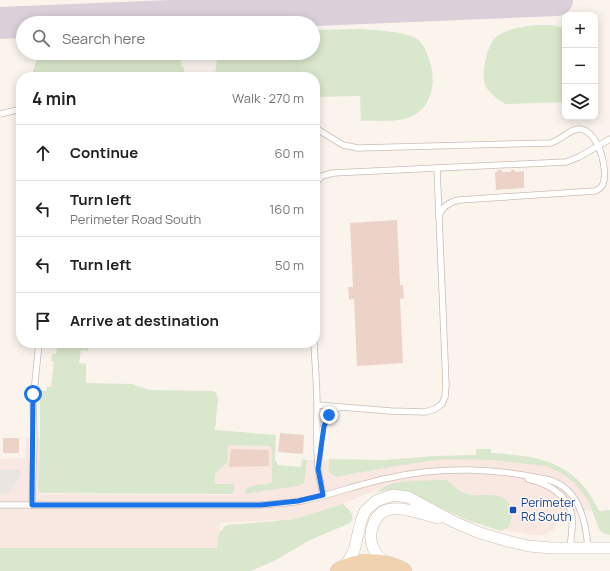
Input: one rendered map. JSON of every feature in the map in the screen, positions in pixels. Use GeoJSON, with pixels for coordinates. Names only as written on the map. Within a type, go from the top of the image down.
{"type":"FeatureCollection","features":[{"type":"Feature","properties":{"kind":"main road"},"geometry":{"type":"LineString","coordinates":[[340,571],[364,562],[378,563],[399,569]]}},
{"type":"Feature","properties":{"kind":"street"},"geometry":{"type":"LineString","coordinates":[[340,571],[352,555],[365,511],[370,505],[384,497],[393,495],[408,497],[454,522],[489,536],[524,545],[570,548],[610,548]]}},
{"type":"Feature","properties":{"kind":"street"},"geometry":{"type":"LineString","coordinates":[[399,569],[380,559],[374,549],[372,543],[373,525],[380,514],[386,510],[398,509],[454,522]]}},
{"type":"Feature","properties":{"kind":"lane"},"geometry":{"type":"LineString","coordinates":[[0,114],[16,109]]}},
{"type":"Feature","properties":{"kind":"lane"},"geometry":{"type":"LineString","coordinates":[[320,131],[343,145],[358,148],[550,143],[558,141],[572,130],[577,129],[588,133],[599,145],[604,160],[604,180],[602,186],[595,191],[462,199],[448,204],[441,210],[439,216]]}},
{"type":"Feature","properties":{"kind":"lane"},"geometry":{"type":"LineString","coordinates":[[320,178],[333,173],[566,162],[579,157],[610,139]]}},
{"type":"Feature","properties":{"kind":"lane"},"geometry":{"type":"LineString","coordinates":[[317,405],[420,413],[435,410],[444,401],[446,385],[437,168]]}},
{"type":"Feature","properties":{"kind":"lane"},"geometry":{"type":"LineString","coordinates":[[32,505],[34,438],[33,402],[38,348]]}},
{"type":"Feature","properties":{"kind":"lane"},"geometry":{"type":"LineString","coordinates":[[314,348],[317,405],[316,449],[323,495]]}},
{"type":"Feature","properties":{"kind":"lane"},"geometry":{"type":"LineString","coordinates":[[318,469],[321,441],[327,418],[332,411],[345,407]]}},
{"type":"Feature","properties":{"kind":"lane"},"geometry":{"type":"LineString","coordinates":[[476,471],[533,480],[548,486],[555,491],[564,499],[571,512],[572,523],[570,548]]}},
{"type":"Feature","properties":{"kind":"lane"},"geometry":{"type":"LineString","coordinates":[[0,505],[261,505],[298,501],[403,475],[436,472],[498,471],[549,480],[560,484],[571,494],[580,506],[584,518],[588,548]]}},
{"type":"Feature","properties":{"kind":"shaded area"},"geometry":{"type":"Polygon","coordinates":[[[26,438],[40,438],[38,491],[43,494],[230,495],[233,494],[215,484],[215,475],[225,464],[228,445],[271,446],[272,483],[248,486],[245,489],[245,494],[302,485],[304,482],[307,460],[385,460],[476,455],[557,467],[576,481],[593,504],[593,511],[558,511],[558,521],[553,530],[544,535],[531,535],[505,530],[511,524],[513,510],[399,485],[378,489],[343,504],[295,519],[220,523],[219,548],[0,548],[0,493],[9,493],[21,475],[21,470],[0,469],[0,459],[25,458],[26,438]]]}},
{"type":"Feature","properties":{"kind":"shaded area"},"geometry":{"type":"Polygon","coordinates":[[[0,469],[21,470],[21,476],[9,493],[0,493],[0,469]]]}},
{"type":"Feature","properties":{"kind":"green space"},"geometry":{"type":"Polygon","coordinates":[[[535,25],[550,25],[562,27],[562,102],[505,104],[494,96],[485,85],[484,68],[487,54],[492,42],[503,32],[535,25]]]}},
{"type":"Feature","properties":{"kind":"green space"},"geometry":{"type":"Polygon","coordinates":[[[363,29],[391,32],[406,35],[420,41],[426,50],[431,65],[433,80],[430,95],[423,108],[405,119],[361,121],[360,96],[320,97],[320,72],[215,72],[217,60],[320,60],[320,30],[363,29]]]}},
{"type":"Feature","properties":{"kind":"green space"},"geometry":{"type":"Polygon","coordinates":[[[37,60],[180,60],[182,67],[184,67],[184,72],[33,72],[37,60]]]}},
{"type":"Feature","properties":{"kind":"green space"},"geometry":{"type":"Polygon","coordinates":[[[57,348],[88,348],[88,351],[81,350],[79,363],[86,364],[86,383],[132,384],[149,390],[213,391],[216,393],[218,398],[215,430],[276,435],[275,460],[278,465],[301,467],[302,459],[307,460],[304,484],[245,494],[245,489],[250,486],[272,483],[271,446],[228,445],[227,464],[225,464],[215,475],[215,484],[234,484],[234,491],[231,494],[41,493],[38,491],[40,391],[46,391],[47,387],[51,387],[54,362],[51,361],[52,354],[56,354],[57,348]]]}},
{"type":"Feature","properties":{"kind":"green space"},"geometry":{"type":"Polygon","coordinates":[[[476,449],[491,449],[491,453],[531,457],[543,460],[566,471],[577,479],[586,489],[599,511],[610,510],[610,535],[603,533],[599,529],[589,502],[575,483],[561,473],[545,466],[492,460],[447,459],[421,462],[337,477],[332,475],[329,471],[329,459],[385,460],[476,455],[476,449]]]}},
{"type":"Feature","properties":{"kind":"green space"},"geometry":{"type":"Polygon","coordinates":[[[447,480],[461,492],[473,495],[491,495],[502,497],[506,500],[510,505],[512,514],[508,528],[501,531],[464,519],[408,492],[391,490],[374,493],[394,483],[447,480]]]}},
{"type":"Feature","properties":{"kind":"green space"},"geometry":{"type":"Polygon","coordinates":[[[343,504],[353,517],[350,523],[308,541],[276,560],[251,571],[0,571],[0,548],[217,548],[218,536],[226,525],[295,519],[343,504]]]}},
{"type":"Feature","properties":{"kind":"building"},"geometry":{"type":"Polygon","coordinates":[[[497,170],[502,170],[502,172],[511,172],[511,170],[515,170],[515,172],[524,171],[524,188],[496,190],[495,172],[497,172],[497,170]]]}},
{"type":"Feature","properties":{"kind":"building"},"geometry":{"type":"Polygon","coordinates":[[[397,220],[400,285],[403,285],[404,298],[400,299],[403,363],[357,366],[354,299],[349,300],[348,287],[353,287],[350,223],[397,220]]]}},
{"type":"Feature","properties":{"kind":"building"},"geometry":{"type":"Polygon","coordinates":[[[280,433],[304,435],[303,454],[278,452],[280,433]]]}},
{"type":"Feature","properties":{"kind":"building"},"geometry":{"type":"Polygon","coordinates":[[[3,438],[19,438],[19,453],[3,453],[3,438]]]}},
{"type":"Feature","properties":{"kind":"building"},"geometry":{"type":"Polygon","coordinates":[[[231,449],[269,450],[269,466],[229,467],[231,449]]]}},
{"type":"Feature","properties":{"kind":"taxiway"},"geometry":{"type":"LineString","coordinates":[[170,16],[557,0]]}},
{"type":"Feature","properties":{"kind":"taxiway"},"geometry":{"type":"LineString","coordinates":[[0,23],[16,22]]}},
{"type":"Feature","properties":{"kind":"place","name":"Perimeter Rd South"},"geometry":{"type":"Point","coordinates":[513,510]}},
{"type":"Feature","properties":{"kind":"route"},"geometry":{"type":"LineString","coordinates":[[33,394],[34,438],[32,505],[261,505],[298,501],[323,495],[318,469],[324,426],[329,415]]}}]}
